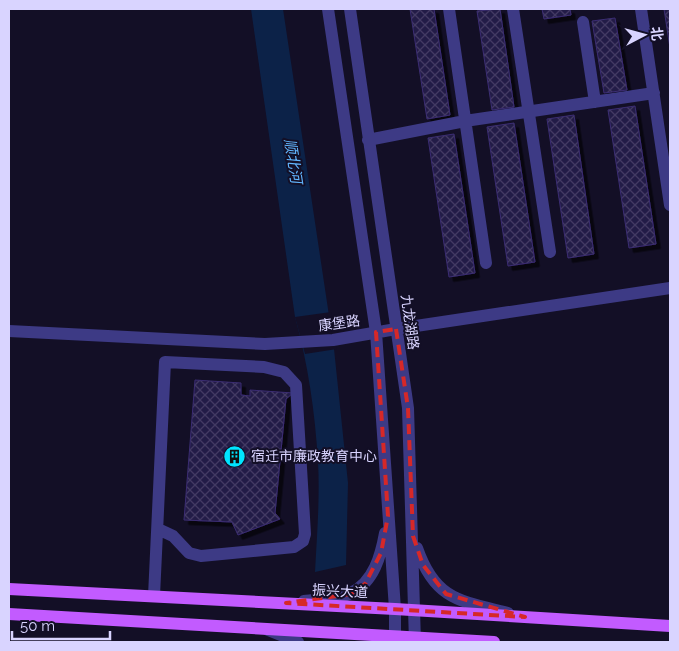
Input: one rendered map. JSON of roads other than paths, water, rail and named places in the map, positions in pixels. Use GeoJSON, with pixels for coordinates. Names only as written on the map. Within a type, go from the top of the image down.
{"type":"FeatureCollection","features":[{"type":"Feature","properties":{"kind":"main road","name":"振兴大道"},"geometry":{"type":"LineString","coordinates":[[9,589],[415,610],[670,626]]}},
{"type":"Feature","properties":{"kind":"main road"},"geometry":{"type":"LineString","coordinates":[[9,614],[266,629],[395,639],[494,642]]}},
{"type":"Feature","properties":{"kind":"street"},"geometry":{"type":"LineString","coordinates":[[328,9],[376,332],[395,609],[395,639]]}},
{"type":"Feature","properties":{"kind":"street","name":"九龙湖路"},"geometry":{"type":"LineString","coordinates":[[350,9],[408,408],[415,640]]}},
{"type":"Feature","properties":{"kind":"street"},"geometry":{"type":"LineString","coordinates":[[449,9],[486,263]]}},
{"type":"Feature","properties":{"kind":"street"},"geometry":{"type":"LineString","coordinates":[[513,9],[550,252]]}},
{"type":"Feature","properties":{"kind":"street"},"geometry":{"type":"LineString","coordinates":[[641,9],[654,93],[665,137],[670,205]]}},
{"type":"Feature","properties":{"kind":"street"},"geometry":{"type":"LineString","coordinates":[[583,22],[595,102]]}},
{"type":"Feature","properties":{"kind":"street"},"geometry":{"type":"LineString","coordinates":[[368,140],[465,121],[654,93]]}},
{"type":"Feature","properties":{"kind":"street","name":"康堡路"},"geometry":{"type":"LineString","coordinates":[[9,331],[265,344],[333,340],[670,288]]}},
{"type":"Feature","properties":{"kind":"street"},"geometry":{"type":"LineString","coordinates":[[154,596],[165,362],[264,366],[284,372],[296,386],[305,534],[303,542],[294,547],[201,556],[189,554],[173,536],[158,529]]}},
{"type":"Feature","properties":{"kind":"street"},"geometry":{"type":"LineString","coordinates":[[286,603],[351,594],[365,584],[375,569],[381,553],[388,516]]}},
{"type":"Feature","properties":{"kind":"street"},"geometry":{"type":"LineString","coordinates":[[413,536],[423,565],[433,581],[446,594],[461,601],[525,617]]}},
{"type":"Feature","properties":{"kind":"street"},"geometry":{"type":"LineString","coordinates":[[266,629],[298,642]]}},
{"type":"Feature","properties":{"kind":"water","name":"顺北河"},"geometry":{"type":"Polygon","coordinates":[[[251,9],[283,9],[334,349],[348,483],[346,565],[315,572],[319,489],[315,424],[307,370],[295,317],[251,9]]]}},
{"type":"Feature","properties":{"kind":"place","name":"宿迁市廉政教育中心"},"geometry":{"type":"Point","coordinates":[235,456]}}]}
